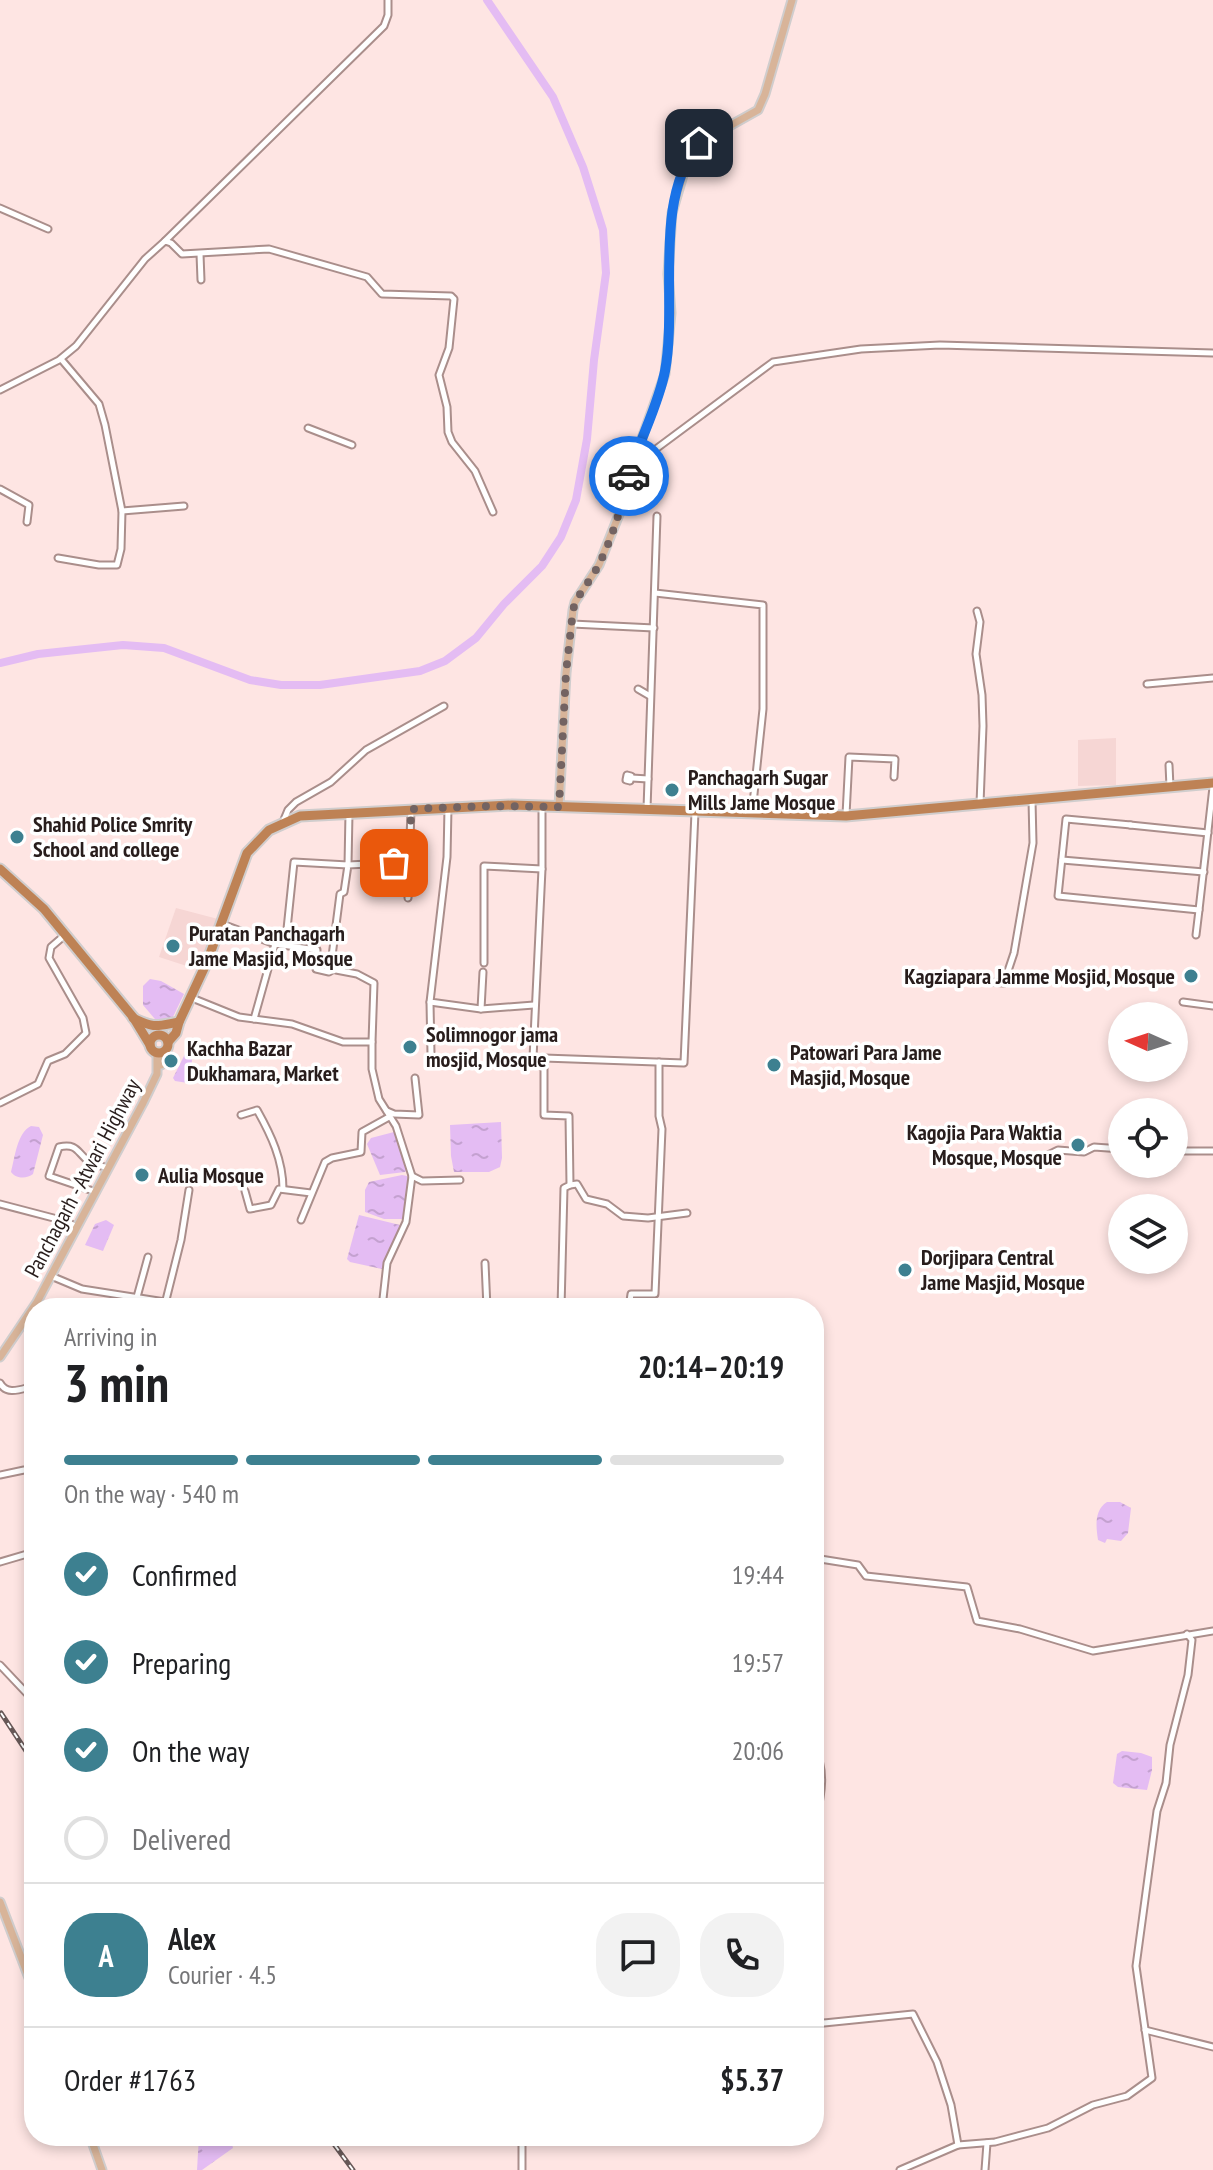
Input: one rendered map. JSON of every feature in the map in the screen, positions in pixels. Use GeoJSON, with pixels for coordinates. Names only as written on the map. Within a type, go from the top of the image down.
{"type":"FeatureCollection","features":[{"type":"Feature","properties":{"kind":"highway"},"geometry":{"type":"LineString","coordinates":[[0,869],[35,900],[144,1034],[161,1044],[192,998],[247,853],[263,835],[283,822],[312,814],[542,806],[846,816],[1213,785]]}},
{"type":"Feature","properties":{"kind":"highway"},"geometry":{"type":"LineString","coordinates":[[133,1017],[155,1026],[165,1027],[176,1022]]}},
{"type":"Feature","properties":{"kind":"main road"},"geometry":{"type":"LineString","coordinates":[[559,807],[566,673],[575,602],[599,565],[620,512],[632,466],[665,374],[669,342],[668,274],[672,213],[688,158],[699,143],[758,110],[792,0]]}},
{"type":"Feature","properties":{"kind":"main road","name":"Panchagarh - Atwari Highway"},"geometry":{"type":"LineString","coordinates":[[37,1298],[157,1074],[161,1044]]}},
{"type":"Feature","properties":{"kind":"main road","name":"Panchagarh - Atwari Highway"},"geometry":{"type":"LineString","coordinates":[[0,1357],[24,1319]]}},
{"type":"Feature","properties":{"kind":"main road"},"geometry":{"type":"LineString","coordinates":[[0,1902],[24,1956]]}},
{"type":"Feature","properties":{"kind":"main road"},"geometry":{"type":"LineString","coordinates":[[94,2146],[102,2170]]}},
{"type":"Feature","properties":{"kind":"street"},"geometry":{"type":"LineString","coordinates":[[0,390],[61,359],[95,324],[145,259],[384,26],[388,0]]}},
{"type":"Feature","properties":{"kind":"street"},"geometry":{"type":"LineString","coordinates":[[0,208],[48,229]]}},
{"type":"Feature","properties":{"kind":"street"},"geometry":{"type":"LineString","coordinates":[[165,241],[182,254],[269,249],[367,277],[382,294],[451,296],[454,312],[449,348],[439,375],[447,407],[448,432],[452,442],[475,471],[493,512]]}},
{"type":"Feature","properties":{"kind":"street"},"geometry":{"type":"LineString","coordinates":[[200,254],[201,280]]}},
{"type":"Feature","properties":{"kind":"street"},"geometry":{"type":"LineString","coordinates":[[632,466],[773,362],[861,349],[940,345],[1213,353]]}},
{"type":"Feature","properties":{"kind":"street"},"geometry":{"type":"LineString","coordinates":[[58,558],[117,565],[121,549],[122,511],[99,404],[61,359]]}},
{"type":"Feature","properties":{"kind":"street"},"geometry":{"type":"LineString","coordinates":[[308,428],[352,445]]}},
{"type":"Feature","properties":{"kind":"street"},"geometry":{"type":"LineString","coordinates":[[0,489],[29,505],[27,522]]}},
{"type":"Feature","properties":{"kind":"street"},"geometry":{"type":"LineString","coordinates":[[122,511],[184,506]]}},
{"type":"Feature","properties":{"kind":"street"},"geometry":{"type":"LineString","coordinates":[[647,810],[657,516]]}},
{"type":"Feature","properties":{"kind":"street"},"geometry":{"type":"LineString","coordinates":[[655,593],[763,605],[763,709],[752,814]]}},
{"type":"Feature","properties":{"kind":"street"},"geometry":{"type":"LineString","coordinates":[[977,611],[980,622],[976,654],[983,726],[981,805]]}},
{"type":"Feature","properties":{"kind":"street"},"geometry":{"type":"LineString","coordinates":[[571,624],[654,628]]}},
{"type":"Feature","properties":{"kind":"street"},"geometry":{"type":"LineString","coordinates":[[1147,684],[1213,678]]}},
{"type":"Feature","properties":{"kind":"street"},"geometry":{"type":"LineString","coordinates":[[638,689],[651,697]]}},
{"type":"Feature","properties":{"kind":"street"},"geometry":{"type":"LineString","coordinates":[[283,822],[296,802],[331,782],[366,750],[444,706]]}},
{"type":"Feature","properties":{"kind":"street"},"geometry":{"type":"LineString","coordinates":[[846,816],[849,757],[895,759],[894,777]]}},
{"type":"Feature","properties":{"kind":"street"},"geometry":{"type":"LineString","coordinates":[[1169,765],[1170,788]]}},
{"type":"Feature","properties":{"kind":"street"},"geometry":{"type":"LineString","coordinates":[[632,778],[648,779]]}},
{"type":"Feature","properties":{"kind":"street"},"geometry":{"type":"LineString","coordinates":[[1196,935],[1213,785]]}},
{"type":"Feature","properties":{"kind":"street"},"geometry":{"type":"LineString","coordinates":[[930,978],[1004,983],[1014,953],[1033,843],[1032,800]]}},
{"type":"Feature","properties":{"kind":"street"},"geometry":{"type":"LineString","coordinates":[[542,806],[533,1058],[684,1063],[695,812]]}},
{"type":"Feature","properties":{"kind":"street"},"geometry":{"type":"LineString","coordinates":[[431,1054],[430,1002],[447,857],[448,807]]}},
{"type":"Feature","properties":{"kind":"street"},"geometry":{"type":"LineString","coordinates":[[408,898],[411,809]]}},
{"type":"Feature","properties":{"kind":"street"},"geometry":{"type":"LineString","coordinates":[[334,969],[332,955],[340,894],[345,890],[348,865],[349,812]]}},
{"type":"Feature","properties":{"kind":"street"},"geometry":{"type":"LineString","coordinates":[[1199,910],[1058,896],[1066,819],[1208,833]]}},
{"type":"Feature","properties":{"kind":"street"},"geometry":{"type":"LineString","coordinates":[[1062,860],[1204,872]]}},
{"type":"Feature","properties":{"kind":"street"},"geometry":{"type":"LineString","coordinates":[[254,1019],[275,944],[287,929],[294,862],[348,865],[410,862]]}},
{"type":"Feature","properties":{"kind":"street"},"geometry":{"type":"LineString","coordinates":[[484,963],[484,866],[542,869]]}},
{"type":"Feature","properties":{"kind":"street"},"geometry":{"type":"LineString","coordinates":[[222,924],[275,944],[317,950],[316,969],[357,974],[374,983],[374,1079],[387,1114],[404,1145],[412,1176],[406,1222],[387,1263],[383,1298]]}},
{"type":"Feature","properties":{"kind":"street"},"geometry":{"type":"LineString","coordinates":[[0,1103],[38,1084],[48,1061],[65,1054],[86,1033],[83,1018],[49,958],[51,947],[65,935]]}},
{"type":"Feature","properties":{"kind":"street"},"geometry":{"type":"LineString","coordinates":[[481,1009],[483,972]]}},
{"type":"Feature","properties":{"kind":"street"},"geometry":{"type":"LineString","coordinates":[[192,998],[234,1016],[292,1024],[343,1042],[372,1042]]}},
{"type":"Feature","properties":{"kind":"street"},"geometry":{"type":"LineString","coordinates":[[430,1002],[481,1009],[534,1005]]}},
{"type":"Feature","properties":{"kind":"street"},"geometry":{"type":"LineString","coordinates":[[1188,1003],[1213,1006]]}},
{"type":"Feature","properties":{"kind":"street"},"geometry":{"type":"LineString","coordinates":[[544,1058],[544,1115],[569,1116],[570,1185]]}},
{"type":"Feature","properties":{"kind":"street"},"geometry":{"type":"LineString","coordinates":[[630,1298],[631,1294],[655,1294],[662,1129],[659,1116],[659,1062]]}},
{"type":"Feature","properties":{"kind":"street"},"geometry":{"type":"LineString","coordinates":[[301,1220],[325,1162],[361,1152],[362,1132],[387,1114],[419,1115],[415,1078]]}},
{"type":"Feature","properties":{"kind":"street"},"geometry":{"type":"LineString","coordinates":[[241,1115],[257,1110],[283,1170],[283,1189]]}},
{"type":"Feature","properties":{"kind":"street"},"geometry":{"type":"LineString","coordinates":[[96,1192],[49,1176],[59,1147],[80,1150],[88,1161],[108,1168]]}},
{"type":"Feature","properties":{"kind":"street"},"geometry":{"type":"LineString","coordinates":[[1046,1156],[1058,1150],[1084,1152],[1094,1147],[1108,1148]]}},
{"type":"Feature","properties":{"kind":"street"},"geometry":{"type":"LineString","coordinates":[[1188,1151],[1213,1151]]}},
{"type":"Feature","properties":{"kind":"street"},"geometry":{"type":"LineString","coordinates":[[412,1176],[422,1181],[460,1180]]}},
{"type":"Feature","properties":{"kind":"street"},"geometry":{"type":"LineString","coordinates":[[561,1298],[564,1188],[577,1184],[586,1199],[607,1204],[623,1216],[657,1217],[687,1213]]}},
{"type":"Feature","properties":{"kind":"street"},"geometry":{"type":"LineString","coordinates":[[167,1298],[189,1190]]}},
{"type":"Feature","properties":{"kind":"street"},"geometry":{"type":"LineString","coordinates":[[245,1191],[250,1209],[271,1205],[277,1190],[311,1193]]}},
{"type":"Feature","properties":{"kind":"street"},"geometry":{"type":"LineString","coordinates":[[0,1204],[77,1227]]}},
{"type":"Feature","properties":{"kind":"street"},"geometry":{"type":"LineString","coordinates":[[137,1297],[148,1257]]}},
{"type":"Feature","properties":{"kind":"street"},"geometry":{"type":"LineString","coordinates":[[485,1263],[487,1298]]}},
{"type":"Feature","properties":{"kind":"street"},"geometry":{"type":"LineString","coordinates":[[51,1276],[76,1288],[140,1298]]}},
{"type":"Feature","properties":{"kind":"street"},"geometry":{"type":"LineString","coordinates":[[0,1383],[8,1391],[24,1388]]}},
{"type":"Feature","properties":{"kind":"street"},"geometry":{"type":"LineString","coordinates":[[0,1475],[24,1470]]}},
{"type":"Feature","properties":{"kind":"street"},"geometry":{"type":"LineString","coordinates":[[0,1562],[24,1555]]}},
{"type":"Feature","properties":{"kind":"street"},"geometry":{"type":"LineString","coordinates":[[824,1560],[858,1565],[866,1576],[967,1587],[977,1621],[1020,1629],[1093,1651],[1213,1631]]}},
{"type":"Feature","properties":{"kind":"street"},"geometry":{"type":"LineString","coordinates":[[900,2170],[909,2169],[958,2145],[987,2143],[1048,2128],[1093,2105],[1134,2091],[1152,2078],[1136,1966],[1157,1811],[1166,1783],[1170,1745],[1176,1731],[1191,1657],[1192,1640],[1187,1634]]}},
{"type":"Feature","properties":{"kind":"street"},"geometry":{"type":"LineString","coordinates":[[0,1665],[24,1690]]}},
{"type":"Feature","properties":{"kind":"street"},"geometry":{"type":"LineString","coordinates":[[824,2023],[913,2014],[937,2062],[951,2105],[958,2145]]}},
{"type":"Feature","properties":{"kind":"street"},"geometry":{"type":"LineString","coordinates":[[1145,2030],[1213,2047]]}},
{"type":"Feature","properties":{"kind":"street"},"geometry":{"type":"LineString","coordinates":[[985,2170],[987,2143]]}},
{"type":"Feature","properties":{"kind":"street"},"geometry":{"type":"LineString","coordinates":[[522,2146],[522,2170]]}},
{"type":"Feature","properties":{"kind":"shaded area"},"geometry":{"type":"Polygon","coordinates":[[[1116,738],[1116,785],[1078,786],[1078,740],[1116,738]]]}},
{"type":"Feature","properties":{"kind":"shaded area"},"geometry":{"type":"Polygon","coordinates":[[[176,908],[218,919],[199,970],[159,957],[176,908]]]}},
{"type":"Feature","properties":{"kind":"water"},"geometry":{"type":"Polygon","coordinates":[[[150,979],[161,981],[184,994],[171,1021],[160,1025],[143,1005],[143,986],[150,979]]]}},
{"type":"Feature","properties":{"kind":"water"},"geometry":{"type":"Polygon","coordinates":[[[190,1044],[198,1047],[192,1058],[191,1081],[175,1081],[173,1078],[190,1044]]]}},
{"type":"Feature","properties":{"kind":"water"},"geometry":{"type":"Polygon","coordinates":[[[501,1122],[500,1167],[489,1172],[454,1172],[450,1125],[501,1122]]]}},
{"type":"Feature","properties":{"kind":"water"},"geometry":{"type":"Polygon","coordinates":[[[31,1126],[39,1127],[43,1135],[33,1174],[19,1177],[11,1172],[15,1153],[23,1134],[31,1126]]]}},
{"type":"Feature","properties":{"kind":"water"},"geometry":{"type":"Polygon","coordinates":[[[394,1132],[407,1169],[405,1172],[380,1175],[367,1144],[371,1138],[394,1132]]]}},
{"type":"Feature","properties":{"kind":"water"},"geometry":{"type":"Polygon","coordinates":[[[402,1175],[409,1180],[403,1219],[384,1219],[365,1212],[365,1190],[369,1182],[402,1175]]]}},
{"type":"Feature","properties":{"kind":"water"},"geometry":{"type":"Polygon","coordinates":[[[359,1215],[400,1225],[382,1269],[347,1259],[359,1215]]]}},
{"type":"Feature","properties":{"kind":"water"},"geometry":{"type":"Polygon","coordinates":[[[106,1220],[114,1225],[103,1251],[85,1245],[95,1224],[106,1220]]]}},
{"type":"Feature","properties":{"kind":"water"},"geometry":{"type":"Polygon","coordinates":[[[1107,1502],[1120,1502],[1131,1508],[1128,1533],[1121,1541],[1107,1539],[1105,1543],[1098,1540],[1098,1514],[1107,1502]]]}},
{"type":"Feature","properties":{"kind":"water"},"geometry":{"type":"Polygon","coordinates":[[[1122,1751],[1152,1757],[1147,1790],[1118,1787],[1113,1783],[1117,1754],[1122,1751]]]}},
{"type":"Feature","properties":{"kind":"water"},"geometry":{"type":"Polygon","coordinates":[[[198,2146],[232,2146],[202,2170],[197,2170],[198,2146]]]}},
{"type":"Feature","properties":{"kind":"waterway"},"geometry":{"type":"LineString","coordinates":[[0,663],[38,654],[123,645],[164,648],[250,680],[281,685],[320,685],[420,671],[445,661],[476,638],[542,566],[561,537],[576,500],[587,439],[606,273],[603,230],[583,167],[553,97],[487,0]]}},
{"type":"Feature","properties":{"kind":"railway"},"geometry":{"type":"LineString","coordinates":[[1,1713],[24,1748]]}},
{"type":"Feature","properties":{"kind":"railway"},"geometry":{"type":"LineString","coordinates":[[335,2146],[353,2170]]}},
{"type":"Feature","properties":{"kind":"way so far"},"geometry":{"type":"LineString","coordinates":[[394,863],[410,862],[411,809],[512,805],[559,807],[566,673],[573,610],[599,565],[620,512],[629,476]]}},
{"type":"Feature","properties":{"kind":"place","name":"Panchagarh Sugar Mills Jame Mosque"},"geometry":{"type":"Point","coordinates":[672,790]}},
{"type":"Feature","properties":{"kind":"place","name":"Shahid Police Smrity School and college"},"geometry":{"type":"Point","coordinates":[17,837]}},
{"type":"Feature","properties":{"kind":"place","name":"Puratan Panchagarh Jame Masjid, Mosque"},"geometry":{"type":"Point","coordinates":[173,946]}},
{"type":"Feature","properties":{"kind":"place","name":"Kagziapara Jamme Mosjid, Mosque"},"geometry":{"type":"Point","coordinates":[1191,976]}},
{"type":"Feature","properties":{"kind":"place","name":"Solimnogor jama mosjid, Mosque"},"geometry":{"type":"Point","coordinates":[410,1047]}},
{"type":"Feature","properties":{"kind":"place","name":"Kachha Bazar Dukhamara, Market"},"geometry":{"type":"Point","coordinates":[171,1061]}},
{"type":"Feature","properties":{"kind":"place","name":"Patowari Para Jame Masjid, Mosque"},"geometry":{"type":"Point","coordinates":[774,1065]}},
{"type":"Feature","properties":{"kind":"place","name":"Kagojia Para Waktia Mosque, Mosque"},"geometry":{"type":"Point","coordinates":[1078,1145]}},
{"type":"Feature","properties":{"kind":"place","name":"Aulia Mosque"},"geometry":{"type":"Point","coordinates":[142,1175]}},
{"type":"Feature","properties":{"kind":"place","name":"Dorjipara Central Jame Masjid, Mosque"},"geometry":{"type":"Point","coordinates":[905,1270]}},
{"type":"Feature","properties":{"kind":"route"},"geometry":{"type":"LineString","coordinates":[[629,476],[665,374],[671,313],[668,274],[672,213],[688,158],[699,143]]}}]}
